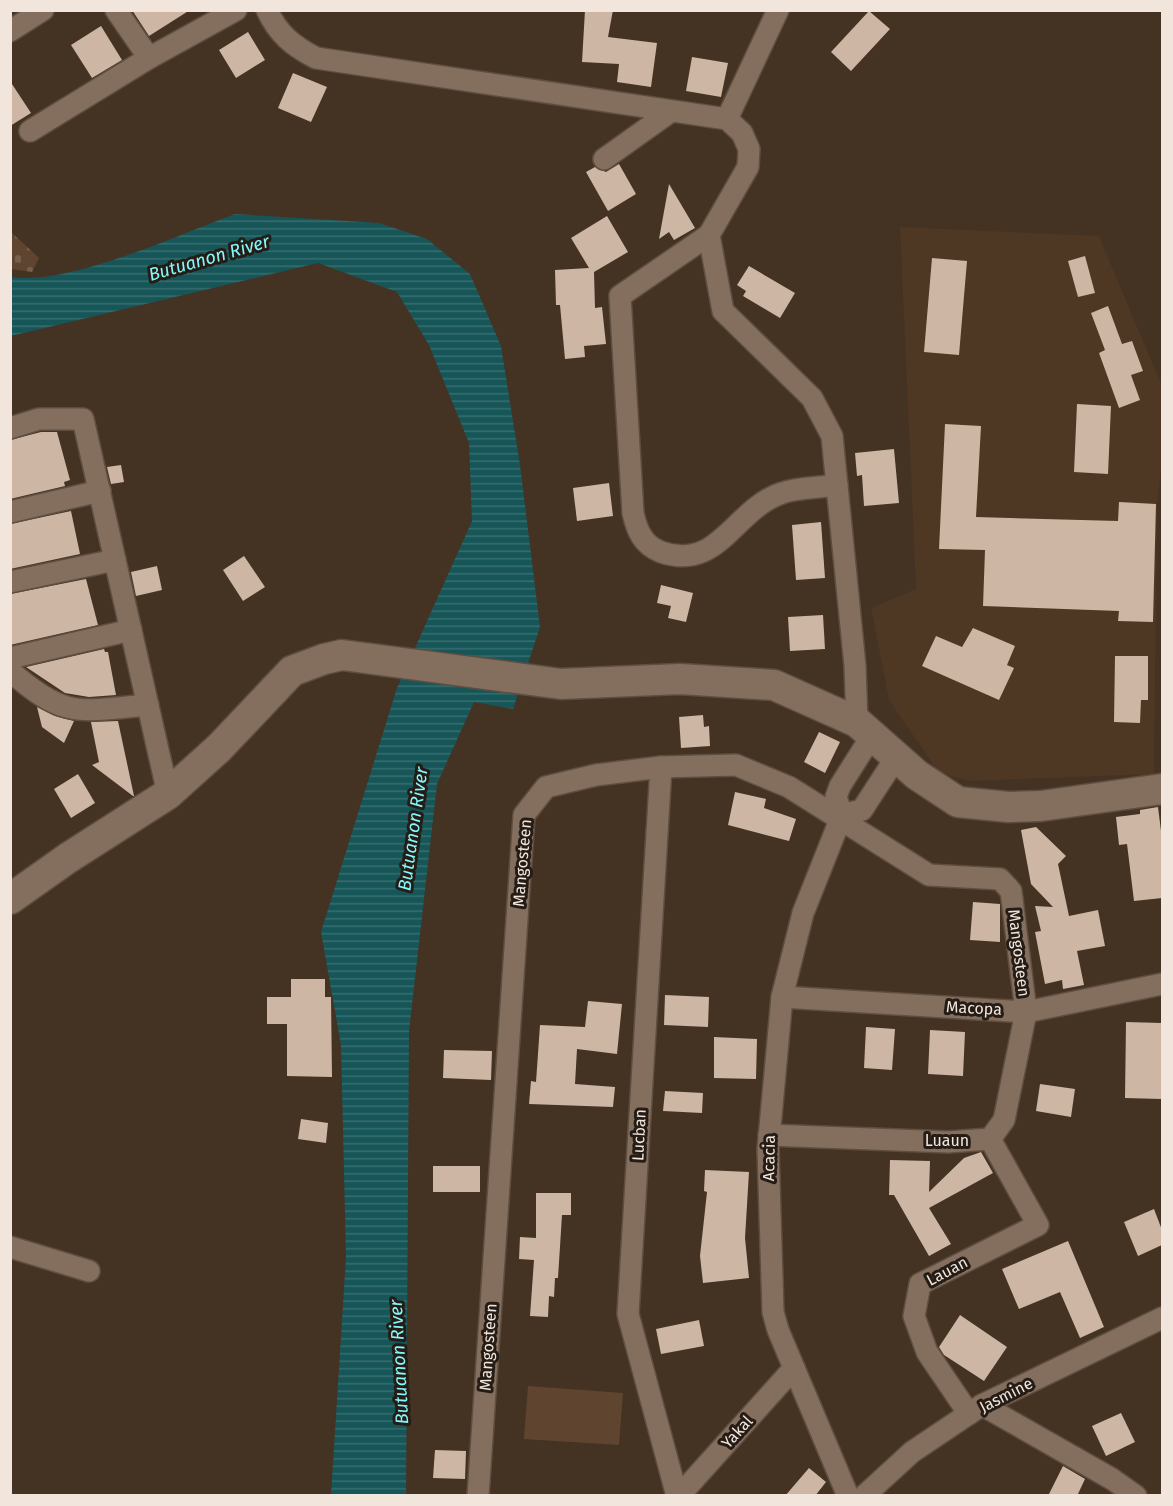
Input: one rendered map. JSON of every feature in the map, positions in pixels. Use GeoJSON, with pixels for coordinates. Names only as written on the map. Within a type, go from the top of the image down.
{"type":"FeatureCollection","features":[{"type":"Feature","properties":{"kind":"street"},"geometry":{"type":"LineString","coordinates":[[116,10],[149,58]]}},
{"type":"Feature","properties":{"kind":"street"},"geometry":{"type":"LineString","coordinates":[[30,131],[149,58],[237,10]]}},
{"type":"Feature","properties":{"kind":"street"},"geometry":{"type":"LineString","coordinates":[[267,10],[275,28],[293,46],[316,58],[727,119],[742,133],[749,149],[748,167],[710,235],[620,296],[633,513],[640,536],[651,548],[681,556],[697,555],[711,549],[759,505],[782,493],[837,485]]}},
{"type":"Feature","properties":{"kind":"street"},"geometry":{"type":"LineString","coordinates":[[727,119],[778,10]]}},
{"type":"Feature","properties":{"kind":"street"},"geometry":{"type":"LineString","coordinates":[[10,31],[32,14]]}},
{"type":"Feature","properties":{"kind":"street"},"geometry":{"type":"LineString","coordinates":[[604,159],[670,112]]}},
{"type":"Feature","properties":{"kind":"street"},"geometry":{"type":"LineString","coordinates":[[710,235],[723,311],[812,398],[832,436],[855,666],[864,730],[836,797],[841,818],[862,810],[897,756]]}},
{"type":"Feature","properties":{"kind":"street"},"geometry":{"type":"LineString","coordinates":[[10,428],[39,419],[83,419],[168,794]]}},
{"type":"Feature","properties":{"kind":"street"},"geometry":{"type":"LineString","coordinates":[[10,512],[100,491]]}},
{"type":"Feature","properties":{"kind":"street"},"geometry":{"type":"LineString","coordinates":[[10,582],[115,560]]}},
{"type":"Feature","properties":{"kind":"street"},"geometry":{"type":"LineString","coordinates":[[10,658],[131,630]]}},
{"type":"Feature","properties":{"kind":"street"},"geometry":{"type":"LineString","coordinates":[[10,899],[68,858],[168,794],[219,748],[292,671],[324,659],[342,656],[561,684],[680,679],[774,685],[864,730],[917,775],[958,802],[1008,807],[1041,806],[1162,789]]}},
{"type":"Feature","properties":{"kind":"street"},"geometry":{"type":"LineString","coordinates":[[10,671],[35,693],[67,708],[80,711],[148,705]]}},
{"type":"Feature","properties":{"kind":"street","name":"Mangosteen"},"geometry":{"type":"LineString","coordinates":[[478,1496],[524,815],[546,787],[596,775],[661,767],[736,765],[789,787],[929,875],[1000,879],[1011,891],[1026,1011]]}},
{"type":"Feature","properties":{"kind":"street","name":"Lucban"},"geometry":{"type":"LineString","coordinates":[[661,767],[628,1314],[678,1496]]}},
{"type":"Feature","properties":{"kind":"street","name":"Acacia"},"geometry":{"type":"LineString","coordinates":[[841,818],[803,913],[782,997],[769,1135],[773,1312],[848,1496]]}},
{"type":"Feature","properties":{"kind":"street","name":"Macopa"},"geometry":{"type":"LineString","coordinates":[[782,997],[1026,1011],[1162,984]]}},
{"type":"Feature","properties":{"kind":"street","name":"Luaun"},"geometry":{"type":"LineString","coordinates":[[769,1135],[948,1142],[990,1139],[1004,1120],[1026,1011]]}},
{"type":"Feature","properties":{"kind":"street","name":"Lauan"},"geometry":{"type":"LineString","coordinates":[[975,1410],[927,1352],[914,1316],[920,1284],[1038,1225],[990,1139]]}},
{"type":"Feature","properties":{"kind":"street"},"geometry":{"type":"LineString","coordinates":[[10,1247],[88,1271]]}},
{"type":"Feature","properties":{"kind":"street","name":"Jasmine"},"geometry":{"type":"LineString","coordinates":[[864,1496],[912,1452],[975,1410],[1162,1318]]}},
{"type":"Feature","properties":{"kind":"street","name":"Yakal"},"geometry":{"type":"LineString","coordinates":[[678,1496],[794,1368]]}},
{"type":"Feature","properties":{"kind":"street"},"geometry":{"type":"LineString","coordinates":[[975,1410],[1112,1479],[1136,1496]]}},
{"type":"Feature","properties":{"kind":"shaded area"},"geometry":{"type":"Polygon","coordinates":[[[900,227],[1099,236],[1162,386],[1162,462],[1157,504],[1154,774],[970,781],[939,773],[889,700],[871,608],[916,589],[900,227]]]}},
{"type":"Feature","properties":{"kind":"green space"},"geometry":{"type":"Polygon","coordinates":[[[11,232],[39,258],[32,272],[11,269],[11,232]]]}},
{"type":"Feature","properties":{"kind":"green space"},"geometry":{"type":"Polygon","coordinates":[[[528,1386],[623,1393],[619,1445],[524,1439],[528,1386]]]}},
{"type":"Feature","properties":{"kind":"water","name":"Butuanon River"},"geometry":{"type":"Polygon","coordinates":[[[235,214],[379,223],[427,239],[470,274],[501,346],[520,465],[540,627],[513,709],[474,702],[437,784],[409,1031],[406,1495],[331,1495],[346,1257],[341,1045],[321,932],[397,688],[472,521],[469,443],[429,345],[397,292],[318,263],[11,336],[10,277],[34,278],[92,267],[154,246],[235,214]]]}},
{"type":"Feature","properties":{"kind":"building"},"geometry":{"type":"Polygon","coordinates":[[[132,10],[190,10],[149,36],[132,10]]]}},
{"type":"Feature","properties":{"kind":"building"},"geometry":{"type":"Polygon","coordinates":[[[585,10],[613,10],[608,37],[657,43],[651,87],[617,82],[619,64],[582,62],[585,10]]]}},
{"type":"Feature","properties":{"kind":"building"},"geometry":{"type":"Polygon","coordinates":[[[869,11],[890,29],[851,71],[831,52],[869,11]]]}},
{"type":"Feature","properties":{"kind":"building"},"geometry":{"type":"Polygon","coordinates":[[[101,26],[122,60],[92,78],[71,45],[101,26]]]}},
{"type":"Feature","properties":{"kind":"building"},"geometry":{"type":"Polygon","coordinates":[[[248,32],[265,60],[236,78],[219,50],[248,32]]]}},
{"type":"Feature","properties":{"kind":"building"},"geometry":{"type":"Polygon","coordinates":[[[692,57],[728,63],[721,97],[686,91],[692,57]]]}},
{"type":"Feature","properties":{"kind":"building"},"geometry":{"type":"Polygon","coordinates":[[[293,73],[327,87],[311,122],[278,108],[293,73]]]}},
{"type":"Feature","properties":{"kind":"building"},"geometry":{"type":"Polygon","coordinates":[[[10,81],[31,113],[10,126],[10,81]]]}},
{"type":"Feature","properties":{"kind":"building"},"geometry":{"type":"Polygon","coordinates":[[[619,164],[636,194],[608,211],[586,172],[595,167],[606,172],[619,164]]]}},
{"type":"Feature","properties":{"kind":"building"},"geometry":{"type":"Polygon","coordinates":[[[669,184],[695,228],[674,240],[669,232],[659,239],[669,184]]]}},
{"type":"Feature","properties":{"kind":"building"},"geometry":{"type":"Polygon","coordinates":[[[607,216],[628,252],[594,272],[595,308],[602,307],[606,344],[584,346],[585,357],[565,359],[560,305],[556,305],[555,270],[589,268],[571,238],[607,216]]]}},
{"type":"Feature","properties":{"kind":"building"},"geometry":{"type":"Polygon","coordinates":[[[1085,256],[1095,293],[1078,297],[1068,261],[1085,256]]]}},
{"type":"Feature","properties":{"kind":"building"},"geometry":{"type":"Polygon","coordinates":[[[932,258],[967,261],[959,355],[924,352],[932,258]]]}},
{"type":"Feature","properties":{"kind":"building"},"geometry":{"type":"Polygon","coordinates":[[[749,266],[795,293],[780,318],[743,296],[746,291],[737,285],[749,266]]]}},
{"type":"Feature","properties":{"kind":"building"},"geometry":{"type":"Polygon","coordinates":[[[1108,306],[1122,344],[1132,341],[1143,371],[1131,375],[1140,400],[1119,408],[1099,353],[1105,350],[1091,313],[1108,306]]]}},
{"type":"Feature","properties":{"kind":"building"},"geometry":{"type":"Polygon","coordinates":[[[1077,404],[1111,406],[1108,474],[1074,472],[1077,404]]]}},
{"type":"Feature","properties":{"kind":"building"},"geometry":{"type":"Polygon","coordinates":[[[945,424],[981,426],[976,517],[1118,521],[1119,502],[1156,504],[1153,622],[1118,621],[1119,611],[983,606],[985,550],[939,549],[945,424]]]}},
{"type":"Feature","properties":{"kind":"building"},"geometry":{"type":"Polygon","coordinates":[[[41,432],[57,432],[70,480],[64,482],[65,486],[10,499],[10,440],[41,432]]]}},
{"type":"Feature","properties":{"kind":"building"},"geometry":{"type":"Polygon","coordinates":[[[894,449],[899,503],[864,506],[862,475],[857,476],[855,453],[894,449]]]}},
{"type":"Feature","properties":{"kind":"building"},"geometry":{"type":"Polygon","coordinates":[[[121,465],[124,482],[111,484],[107,467],[121,465]]]}},
{"type":"Feature","properties":{"kind":"building"},"geometry":{"type":"Polygon","coordinates":[[[609,483],[613,516],[577,521],[573,488],[609,483]]]}},
{"type":"Feature","properties":{"kind":"building"},"geometry":{"type":"Polygon","coordinates":[[[71,511],[80,554],[10,569],[10,524],[71,511]]]}},
{"type":"Feature","properties":{"kind":"building"},"geometry":{"type":"Polygon","coordinates":[[[821,522],[825,578],[796,580],[792,525],[821,522]]]}},
{"type":"Feature","properties":{"kind":"building"},"geometry":{"type":"Polygon","coordinates":[[[244,556],[265,587],[243,601],[223,570],[244,556]]]}},
{"type":"Feature","properties":{"kind":"building"},"geometry":{"type":"Polygon","coordinates":[[[157,566],[162,590],[136,596],[131,572],[157,566]]]}},
{"type":"Feature","properties":{"kind":"building"},"geometry":{"type":"Polygon","coordinates":[[[86,579],[98,625],[10,645],[10,594],[86,579]]]}},
{"type":"Feature","properties":{"kind":"building"},"geometry":{"type":"Polygon","coordinates":[[[661,585],[693,593],[686,622],[668,618],[671,606],[657,603],[661,585]]]}},
{"type":"Feature","properties":{"kind":"building"},"geometry":{"type":"Polygon","coordinates":[[[823,615],[825,649],[790,651],[788,617],[823,615]]]}},
{"type":"Feature","properties":{"kind":"building"},"geometry":{"type":"Polygon","coordinates":[[[973,628],[1015,646],[1007,665],[1014,668],[999,700],[922,666],[936,636],[962,647],[973,628]]]}},
{"type":"Feature","properties":{"kind":"building"},"geometry":{"type":"Polygon","coordinates":[[[104,649],[108,652],[116,695],[89,697],[65,693],[26,667],[104,649]]]}},
{"type":"Feature","properties":{"kind":"building"},"geometry":{"type":"Polygon","coordinates":[[[1115,656],[1148,656],[1148,700],[1141,700],[1140,723],[1114,722],[1115,656]]]}},
{"type":"Feature","properties":{"kind":"building"},"geometry":{"type":"Polygon","coordinates":[[[37,707],[55,716],[74,721],[64,743],[42,727],[37,707]]]}},
{"type":"Feature","properties":{"kind":"building"},"geometry":{"type":"Polygon","coordinates":[[[703,715],[704,727],[709,726],[710,746],[681,748],[679,717],[703,715]]]}},
{"type":"Feature","properties":{"kind":"building"},"geometry":{"type":"Polygon","coordinates":[[[118,721],[134,796],[92,765],[99,762],[91,722],[118,721]]]}},
{"type":"Feature","properties":{"kind":"building"},"geometry":{"type":"Polygon","coordinates":[[[819,732],[840,742],[825,773],[804,762],[819,732]]]}},
{"type":"Feature","properties":{"kind":"building"},"geometry":{"type":"Polygon","coordinates":[[[78,774],[95,803],[71,818],[54,789],[78,774]]]}},
{"type":"Feature","properties":{"kind":"building"},"geometry":{"type":"Polygon","coordinates":[[[735,792],[766,799],[764,808],[796,819],[789,841],[728,825],[735,792]]]}},
{"type":"Feature","properties":{"kind":"building"},"geometry":{"type":"Polygon","coordinates":[[[1158,807],[1162,839],[1162,898],[1134,901],[1127,844],[1119,845],[1116,817],[1140,814],[1140,810],[1158,807]]]}},
{"type":"Feature","properties":{"kind":"building"},"geometry":{"type":"Polygon","coordinates":[[[1036,827],[1066,856],[1058,864],[1069,916],[1098,910],[1105,946],[1077,951],[1084,985],[1063,989],[1062,980],[1045,984],[1035,932],[1041,931],[1035,906],[1053,907],[1031,884],[1021,830],[1036,827]]]}},
{"type":"Feature","properties":{"kind":"building"},"geometry":{"type":"Polygon","coordinates":[[[973,902],[1000,904],[1000,942],[970,940],[973,902]]]}},
{"type":"Feature","properties":{"kind":"building"},"geometry":{"type":"Polygon","coordinates":[[[291,979],[325,979],[325,997],[331,997],[332,1077],[287,1076],[287,1024],[267,1024],[267,997],[291,997],[291,979]]]}},
{"type":"Feature","properties":{"kind":"building"},"geometry":{"type":"Polygon","coordinates":[[[665,995],[709,997],[708,1027],[664,1025],[665,995]]]}},
{"type":"Feature","properties":{"kind":"building"},"geometry":{"type":"Polygon","coordinates":[[[588,1001],[622,1004],[617,1054],[577,1049],[575,1084],[615,1087],[613,1107],[529,1104],[531,1081],[536,1082],[540,1025],[585,1027],[588,1001]]]}},
{"type":"Feature","properties":{"kind":"building"},"geometry":{"type":"Polygon","coordinates":[[[1126,1022],[1162,1023],[1161,1099],[1125,1098],[1126,1022]]]}},
{"type":"Feature","properties":{"kind":"building"},"geometry":{"type":"Polygon","coordinates":[[[866,1027],[895,1029],[892,1070],[864,1068],[866,1027]]]}},
{"type":"Feature","properties":{"kind":"building"},"geometry":{"type":"Polygon","coordinates":[[[930,1030],[965,1032],[963,1076],[928,1074],[930,1030]]]}},
{"type":"Feature","properties":{"kind":"building"},"geometry":{"type":"Polygon","coordinates":[[[714,1037],[757,1039],[756,1079],[714,1078],[714,1037]]]}},
{"type":"Feature","properties":{"kind":"building"},"geometry":{"type":"Polygon","coordinates":[[[444,1050],[492,1051],[491,1080],[443,1078],[444,1050]]]}},
{"type":"Feature","properties":{"kind":"building"},"geometry":{"type":"Polygon","coordinates":[[[1040,1084],[1075,1089],[1071,1117],[1036,1111],[1040,1084]]]}},
{"type":"Feature","properties":{"kind":"building"},"geometry":{"type":"Polygon","coordinates":[[[665,1091],[703,1093],[702,1113],[663,1111],[665,1091]]]}},
{"type":"Feature","properties":{"kind":"building"},"geometry":{"type":"Polygon","coordinates":[[[301,1119],[328,1123],[326,1143],[298,1139],[301,1119]]]}},
{"type":"Feature","properties":{"kind":"building"},"geometry":{"type":"Polygon","coordinates":[[[981,1152],[993,1173],[929,1208],[951,1244],[929,1256],[894,1195],[889,1195],[890,1160],[930,1161],[929,1192],[964,1158],[981,1152]]]}},
{"type":"Feature","properties":{"kind":"building"},"geometry":{"type":"Polygon","coordinates":[[[433,1166],[480,1166],[480,1192],[433,1192],[433,1166]]]}},
{"type":"Feature","properties":{"kind":"building"},"geometry":{"type":"Polygon","coordinates":[[[705,1170],[749,1172],[745,1238],[749,1278],[703,1283],[700,1256],[707,1192],[704,1191],[705,1170]]]}},
{"type":"Feature","properties":{"kind":"building"},"geometry":{"type":"Polygon","coordinates":[[[536,1193],[571,1193],[571,1215],[562,1215],[558,1278],[555,1278],[554,1297],[549,1296],[548,1317],[530,1316],[534,1260],[519,1259],[520,1237],[536,1238],[536,1193]]]}},
{"type":"Feature","properties":{"kind":"building"},"geometry":{"type":"Polygon","coordinates":[[[1154,1209],[1162,1230],[1162,1245],[1138,1256],[1124,1222],[1154,1209]]]}},
{"type":"Feature","properties":{"kind":"building"},"geometry":{"type":"Polygon","coordinates":[[[1068,1241],[1104,1327],[1080,1338],[1060,1292],[1019,1309],[1002,1269],[1068,1241]]]}},
{"type":"Feature","properties":{"kind":"building"},"geometry":{"type":"Polygon","coordinates":[[[960,1315],[1007,1347],[984,1381],[944,1355],[939,1347],[960,1315]]]}},
{"type":"Feature","properties":{"kind":"building"},"geometry":{"type":"Polygon","coordinates":[[[699,1320],[704,1346],[661,1354],[656,1329],[699,1320]]]}},
{"type":"Feature","properties":{"kind":"building"},"geometry":{"type":"Polygon","coordinates":[[[1121,1413],[1135,1442],[1106,1456],[1092,1426],[1121,1413]]]}},
{"type":"Feature","properties":{"kind":"building"},"geometry":{"type":"Polygon","coordinates":[[[435,1450],[466,1451],[465,1479],[433,1478],[435,1450]]]}},
{"type":"Feature","properties":{"kind":"building"},"geometry":{"type":"Polygon","coordinates":[[[1063,1466],[1085,1479],[1077,1496],[1048,1496],[1063,1466]]]}},
{"type":"Feature","properties":{"kind":"building"},"geometry":{"type":"Polygon","coordinates":[[[809,1468],[826,1482],[815,1496],[785,1496],[809,1468]]]}}]}
